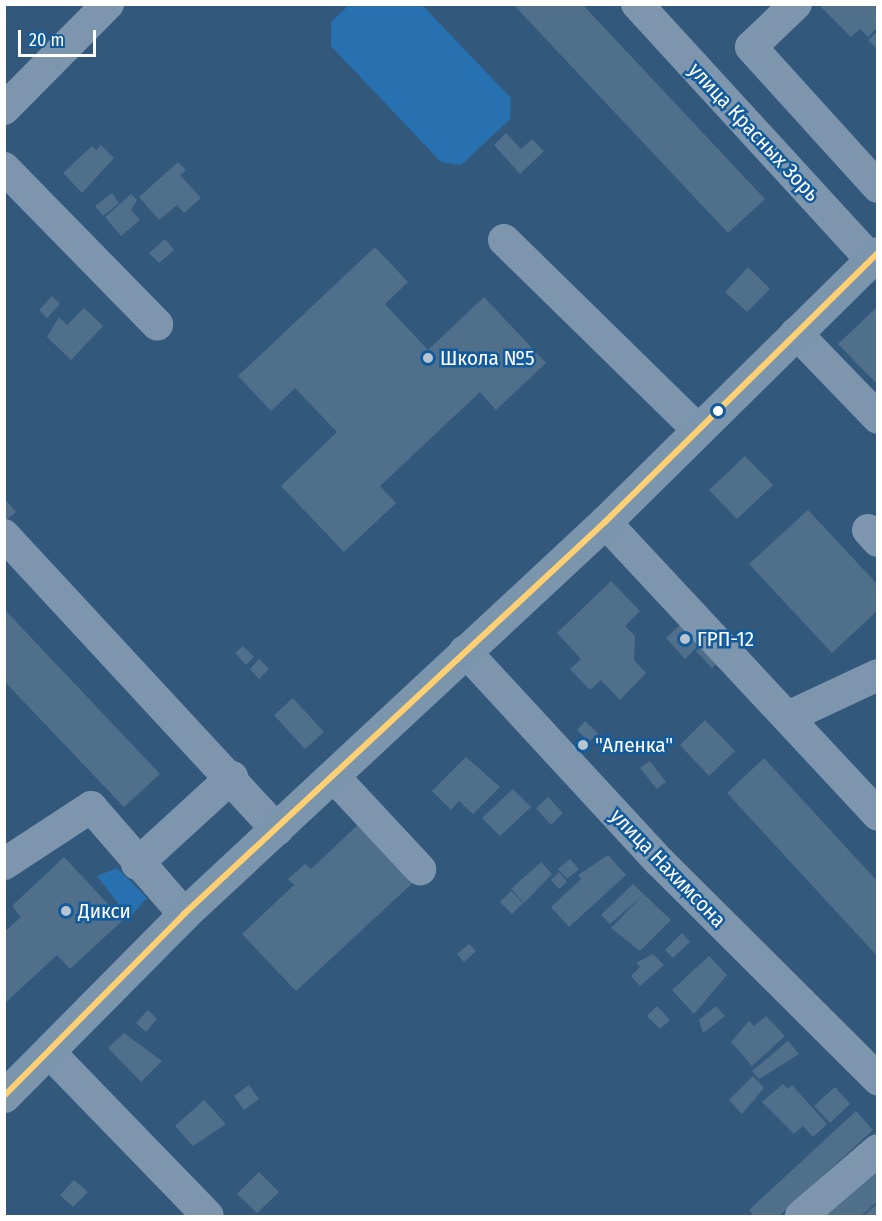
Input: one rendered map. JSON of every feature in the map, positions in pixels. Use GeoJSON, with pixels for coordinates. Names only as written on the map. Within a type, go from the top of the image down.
{"type":"FeatureCollection","features":[{"type":"Feature","properties":{"kind":"main road"},"geometry":{"type":"LineString","coordinates":[[4,1096],[184,914],[334,778],[465,651],[604,522],[874,256]]}},
{"type":"Feature","properties":{"kind":"street","name":"улица Красных Зорь"},"geometry":{"type":"LineString","coordinates":[[637,4],[874,256]]}},
{"type":"Feature","properties":{"kind":"street"},"geometry":{"type":"LineString","coordinates":[[796,4],[752,47],[878,187]]}},
{"type":"Feature","properties":{"kind":"street"},"geometry":{"type":"LineString","coordinates":[[5,106],[96,8]]}},
{"type":"Feature","properties":{"kind":"street"},"geometry":{"type":"LineString","coordinates":[[4,168],[157,324]]}},
{"type":"Feature","properties":{"kind":"street"},"geometry":{"type":"LineString","coordinates":[[504,240],[697,429]]}},
{"type":"Feature","properties":{"kind":"street"},"geometry":{"type":"LineString","coordinates":[[796,333],[878,418]]}},
{"type":"Feature","properties":{"kind":"street"},"geometry":{"type":"LineString","coordinates":[[604,522],[790,716],[878,815]]}},
{"type":"Feature","properties":{"kind":"street"},"geometry":{"type":"LineString","coordinates":[[4,535],[232,777],[278,830]]}},
{"type":"Feature","properties":{"kind":"street","name":"улица Нахимсона"},"geometry":{"type":"LineString","coordinates":[[465,651],[660,862],[878,1079]]}},
{"type":"Feature","properties":{"kind":"street"},"geometry":{"type":"LineString","coordinates":[[790,716],[878,675]]}},
{"type":"Feature","properties":{"kind":"street"},"geometry":{"type":"LineString","coordinates":[[137,864],[232,777]]}},
{"type":"Feature","properties":{"kind":"street"},"geometry":{"type":"LineString","coordinates":[[334,778],[420,869]]}},
{"type":"Feature","properties":{"kind":"street"},"geometry":{"type":"LineString","coordinates":[[4,864],[91,807],[137,864],[184,914]]}},
{"type":"Feature","properties":{"kind":"street"},"geometry":{"type":"LineString","coordinates":[[49,1052],[208,1216]]}},
{"type":"Feature","properties":{"kind":"street"},"geometry":{"type":"LineString","coordinates":[[801,1216],[878,1150]]}},
{"type":"Feature","properties":{"kind":"shaded area"},"geometry":{"type":"Polygon","coordinates":[[[350,4],[422,5],[511,98],[510,119],[461,165],[441,162],[331,46],[331,22],[350,4]]]}},
{"type":"Feature","properties":{"kind":"shaded area"},"geometry":{"type":"Polygon","coordinates":[[[117,868],[147,898],[129,918],[97,876],[117,868]]]}},
{"type":"Feature","properties":{"kind":"building"},"geometry":{"type":"Polygon","coordinates":[[[513,4],[582,4],[765,199],[728,233],[513,4]]]}},
{"type":"Feature","properties":{"kind":"building"},"geometry":{"type":"Polygon","coordinates":[[[818,4],[877,4],[878,27],[868,37],[860,29],[851,37],[818,4]]]}},
{"type":"Feature","properties":{"kind":"building"},"geometry":{"type":"Polygon","coordinates":[[[878,31],[878,50],[868,40],[878,31]]]}},
{"type":"Feature","properties":{"kind":"building"},"geometry":{"type":"Polygon","coordinates":[[[506,133],[521,149],[532,139],[544,151],[520,174],[494,145],[506,133]]]}},
{"type":"Feature","properties":{"kind":"building"},"geometry":{"type":"Polygon","coordinates":[[[101,145],[114,158],[82,193],[63,173],[92,146],[96,150],[101,145]]]}},
{"type":"Feature","properties":{"kind":"building"},"geometry":{"type":"Polygon","coordinates":[[[178,162],[186,170],[180,175],[201,198],[184,213],[177,205],[159,220],[139,197],[178,162]]]}},
{"type":"Feature","properties":{"kind":"building"},"geometry":{"type":"Polygon","coordinates":[[[112,193],[119,203],[103,216],[95,206],[112,193]]]}},
{"type":"Feature","properties":{"kind":"building"},"geometry":{"type":"Polygon","coordinates":[[[131,194],[137,200],[131,210],[140,220],[121,236],[105,217],[131,194]]]}},
{"type":"Feature","properties":{"kind":"building"},"geometry":{"type":"Polygon","coordinates":[[[165,239],[174,250],[159,263],[149,253],[165,239]]]}},
{"type":"Feature","properties":{"kind":"building"},"geometry":{"type":"Polygon","coordinates":[[[375,247],[408,282],[385,304],[428,350],[484,297],[546,363],[496,410],[480,392],[380,486],[396,503],[344,552],[281,486],[337,432],[295,388],[271,411],[238,376],[375,247]]]}},
{"type":"Feature","properties":{"kind":"building"},"geometry":{"type":"Polygon","coordinates":[[[748,267],[770,289],[747,312],[725,292],[748,267]]]}},
{"type":"Feature","properties":{"kind":"building"},"geometry":{"type":"Polygon","coordinates":[[[52,296],[60,304],[47,318],[39,310],[52,296]]]}},
{"type":"Feature","properties":{"kind":"building"},"geometry":{"type":"Polygon","coordinates":[[[84,308],[103,326],[71,360],[47,337],[59,317],[67,325],[84,308]]]}},
{"type":"Feature","properties":{"kind":"building"},"geometry":{"type":"Polygon","coordinates":[[[876,308],[878,309],[878,385],[838,344],[876,308]]]}},
{"type":"Feature","properties":{"kind":"building"},"geometry":{"type":"Polygon","coordinates":[[[745,456],[773,485],[737,519],[709,490],[745,456]]]}},
{"type":"Feature","properties":{"kind":"building"},"geometry":{"type":"Polygon","coordinates":[[[4,498],[16,512],[4,522],[4,498]]]}},
{"type":"Feature","properties":{"kind":"building"},"geometry":{"type":"Polygon","coordinates":[[[808,510],[878,585],[878,610],[832,653],[749,564],[808,510]]]}},
{"type":"Feature","properties":{"kind":"building"},"geometry":{"type":"Polygon","coordinates":[[[611,581],[640,611],[625,626],[635,636],[634,660],[646,673],[620,700],[601,680],[590,690],[570,669],[581,659],[557,633],[611,581]]]}},
{"type":"Feature","properties":{"kind":"building"},"geometry":{"type":"Polygon","coordinates":[[[4,609],[160,774],[124,807],[4,681],[4,609]]]}},
{"type":"Feature","properties":{"kind":"building","name":"ГРП-12"},"geometry":{"type":"Polygon","coordinates":[[[685,620],[704,640],[685,659],[666,638],[685,620]]]}},
{"type":"Feature","properties":{"kind":"building"},"geometry":{"type":"Polygon","coordinates":[[[705,642],[721,659],[712,668],[696,651],[705,642]]]}},
{"type":"Feature","properties":{"kind":"building"},"geometry":{"type":"Polygon","coordinates":[[[243,646],[254,657],[246,665],[235,653],[243,646]]]}},
{"type":"Feature","properties":{"kind":"building"},"geometry":{"type":"Polygon","coordinates":[[[259,659],[269,669],[259,679],[250,669],[259,659]]]}},
{"type":"Feature","properties":{"kind":"building"},"geometry":{"type":"Polygon","coordinates":[[[293,698],[324,732],[305,749],[274,715],[293,698]]]}},
{"type":"Feature","properties":{"kind":"building"},"geometry":{"type":"Polygon","coordinates":[[[705,720],[735,751],[709,776],[680,745],[705,720]]]}},
{"type":"Feature","properties":{"kind":"building"},"geometry":{"type":"Polygon","coordinates":[[[585,721],[598,733],[589,742],[577,730],[585,721]]]}},
{"type":"Feature","properties":{"kind":"building"},"geometry":{"type":"Polygon","coordinates":[[[466,757],[500,787],[473,814],[459,801],[451,810],[432,791],[466,757]]]}},
{"type":"Feature","properties":{"kind":"building"},"geometry":{"type":"Polygon","coordinates":[[[764,758],[878,882],[878,957],[727,793],[764,758]]]}},
{"type":"Feature","properties":{"kind":"building"},"geometry":{"type":"Polygon","coordinates":[[[650,761],[666,782],[657,789],[640,768],[650,761]]]}},
{"type":"Feature","properties":{"kind":"building"},"geometry":{"type":"Polygon","coordinates":[[[513,789],[531,807],[500,836],[482,818],[513,789]]]}},
{"type":"Feature","properties":{"kind":"building"},"geometry":{"type":"Polygon","coordinates":[[[548,797],[563,813],[551,825],[536,808],[548,797]]]}},
{"type":"Feature","properties":{"kind":"building"},"geometry":{"type":"Polygon","coordinates":[[[362,821],[417,879],[296,991],[242,934],[294,885],[288,879],[305,864],[311,869],[362,821]]]}},
{"type":"Feature","properties":{"kind":"building"},"geometry":{"type":"Polygon","coordinates":[[[608,855],[626,875],[569,927],[551,907],[581,879],[578,875],[608,855]]]}},
{"type":"Feature","properties":{"kind":"building","name":"Дикси"},"geometry":{"type":"Polygon","coordinates":[[[64,857],[123,920],[70,969],[57,955],[4,1004],[4,932],[21,917],[12,906],[64,857]]]}},
{"type":"Feature","properties":{"kind":"building"},"geometry":{"type":"Polygon","coordinates":[[[570,859],[579,869],[567,879],[558,869],[570,859]]]}},
{"type":"Feature","properties":{"kind":"building"},"geometry":{"type":"Polygon","coordinates":[[[541,862],[552,874],[524,903],[511,889],[541,862]]]}},
{"type":"Feature","properties":{"kind":"building"},"geometry":{"type":"Polygon","coordinates":[[[559,872],[567,882],[559,889],[551,880],[559,872]]]}},
{"type":"Feature","properties":{"kind":"building"},"geometry":{"type":"Polygon","coordinates":[[[633,884],[671,920],[640,951],[611,928],[641,897],[610,924],[601,915],[633,884]]]}},
{"type":"Feature","properties":{"kind":"building"},"geometry":{"type":"Polygon","coordinates":[[[511,891],[523,903],[512,914],[500,902],[511,891]]]}},
{"type":"Feature","properties":{"kind":"building"},"geometry":{"type":"Polygon","coordinates":[[[682,933],[690,942],[673,958],[665,950],[682,933]]]}},
{"type":"Feature","properties":{"kind":"building"},"geometry":{"type":"Polygon","coordinates":[[[469,944],[476,951],[464,962],[457,954],[469,944]]]}},
{"type":"Feature","properties":{"kind":"building"},"geometry":{"type":"Polygon","coordinates":[[[653,954],[664,965],[640,986],[631,976],[640,967],[636,963],[653,954]]]}},
{"type":"Feature","properties":{"kind":"building"},"geometry":{"type":"Polygon","coordinates":[[[709,956],[727,975],[694,1014],[672,990],[709,956]]]}},
{"type":"Feature","properties":{"kind":"building"},"geometry":{"type":"Polygon","coordinates":[[[657,1006],[670,1020],[660,1029],[647,1016],[657,1006]]]}},
{"type":"Feature","properties":{"kind":"building"},"geometry":{"type":"Polygon","coordinates":[[[716,1006],[725,1016],[703,1033],[699,1020],[716,1006]]]}},
{"type":"Feature","properties":{"kind":"building"},"geometry":{"type":"Polygon","coordinates":[[[148,1010],[157,1019],[146,1032],[136,1023],[148,1010]]]}},
{"type":"Feature","properties":{"kind":"building"},"geometry":{"type":"Polygon","coordinates":[[[766,1016],[785,1036],[752,1066],[731,1042],[749,1021],[754,1026],[766,1016]]]}},
{"type":"Feature","properties":{"kind":"building"},"geometry":{"type":"Polygon","coordinates":[[[124,1033],[162,1061],[141,1082],[108,1048],[124,1033]]]}},
{"type":"Feature","properties":{"kind":"building"},"geometry":{"type":"Polygon","coordinates":[[[788,1041],[799,1054],[759,1079],[752,1071],[788,1041]]]}},
{"type":"Feature","properties":{"kind":"building"},"geometry":{"type":"Polygon","coordinates":[[[753,1076],[764,1088],[742,1114],[729,1100],[753,1076]]]}},
{"type":"Feature","properties":{"kind":"building"},"geometry":{"type":"Polygon","coordinates":[[[783,1084],[788,1089],[792,1085],[827,1124],[813,1137],[803,1126],[794,1134],[762,1102],[783,1084]]]}},
{"type":"Feature","properties":{"kind":"building"},"geometry":{"type":"Polygon","coordinates":[[[249,1085],[259,1099],[244,1110],[234,1096],[249,1085]]]}},
{"type":"Feature","properties":{"kind":"building"},"geometry":{"type":"Polygon","coordinates":[[[835,1087],[850,1104],[830,1123],[814,1106],[835,1087]]]}},
{"type":"Feature","properties":{"kind":"building"},"geometry":{"type":"Polygon","coordinates":[[[204,1100],[226,1124],[193,1146],[175,1126],[204,1100]]]}},
{"type":"Feature","properties":{"kind":"building"},"geometry":{"type":"Polygon","coordinates":[[[856,1111],[873,1130],[779,1216],[754,1216],[749,1210],[856,1111]]]}},
{"type":"Feature","properties":{"kind":"building"},"geometry":{"type":"Polygon","coordinates":[[[878,1163],[878,1201],[861,1216],[822,1216],[878,1163]]]}},
{"type":"Feature","properties":{"kind":"building"},"geometry":{"type":"Polygon","coordinates":[[[259,1172],[279,1192],[257,1213],[237,1194],[259,1172]]]}},
{"type":"Feature","properties":{"kind":"building"},"geometry":{"type":"Polygon","coordinates":[[[74,1180],[88,1192],[73,1207],[60,1195],[74,1180]]]}},
{"type":"Feature","properties":{"kind":"building"},"geometry":{"type":"Polygon","coordinates":[[[878,1203],[878,1216],[863,1216],[878,1203]]]}},
{"type":"Feature","properties":{"kind":"transit line"},"geometry":{"type":"LineString","coordinates":[[4,1096],[184,914],[605,522],[878,253]]}},
{"type":"Feature","properties":{"kind":"place","name":"Школа №5"},"geometry":{"type":"Point","coordinates":[428,358]}},
{"type":"Feature","properties":{"kind":"place","name":"ГРП-12"},"geometry":{"type":"Point","coordinates":[685,639]}},
{"type":"Feature","properties":{"kind":"place","name":"\"Аленка\""},"geometry":{"type":"Point","coordinates":[583,745]}},
{"type":"Feature","properties":{"kind":"place","name":"Дикси"},"geometry":{"type":"Point","coordinates":[66,911]}}]}
